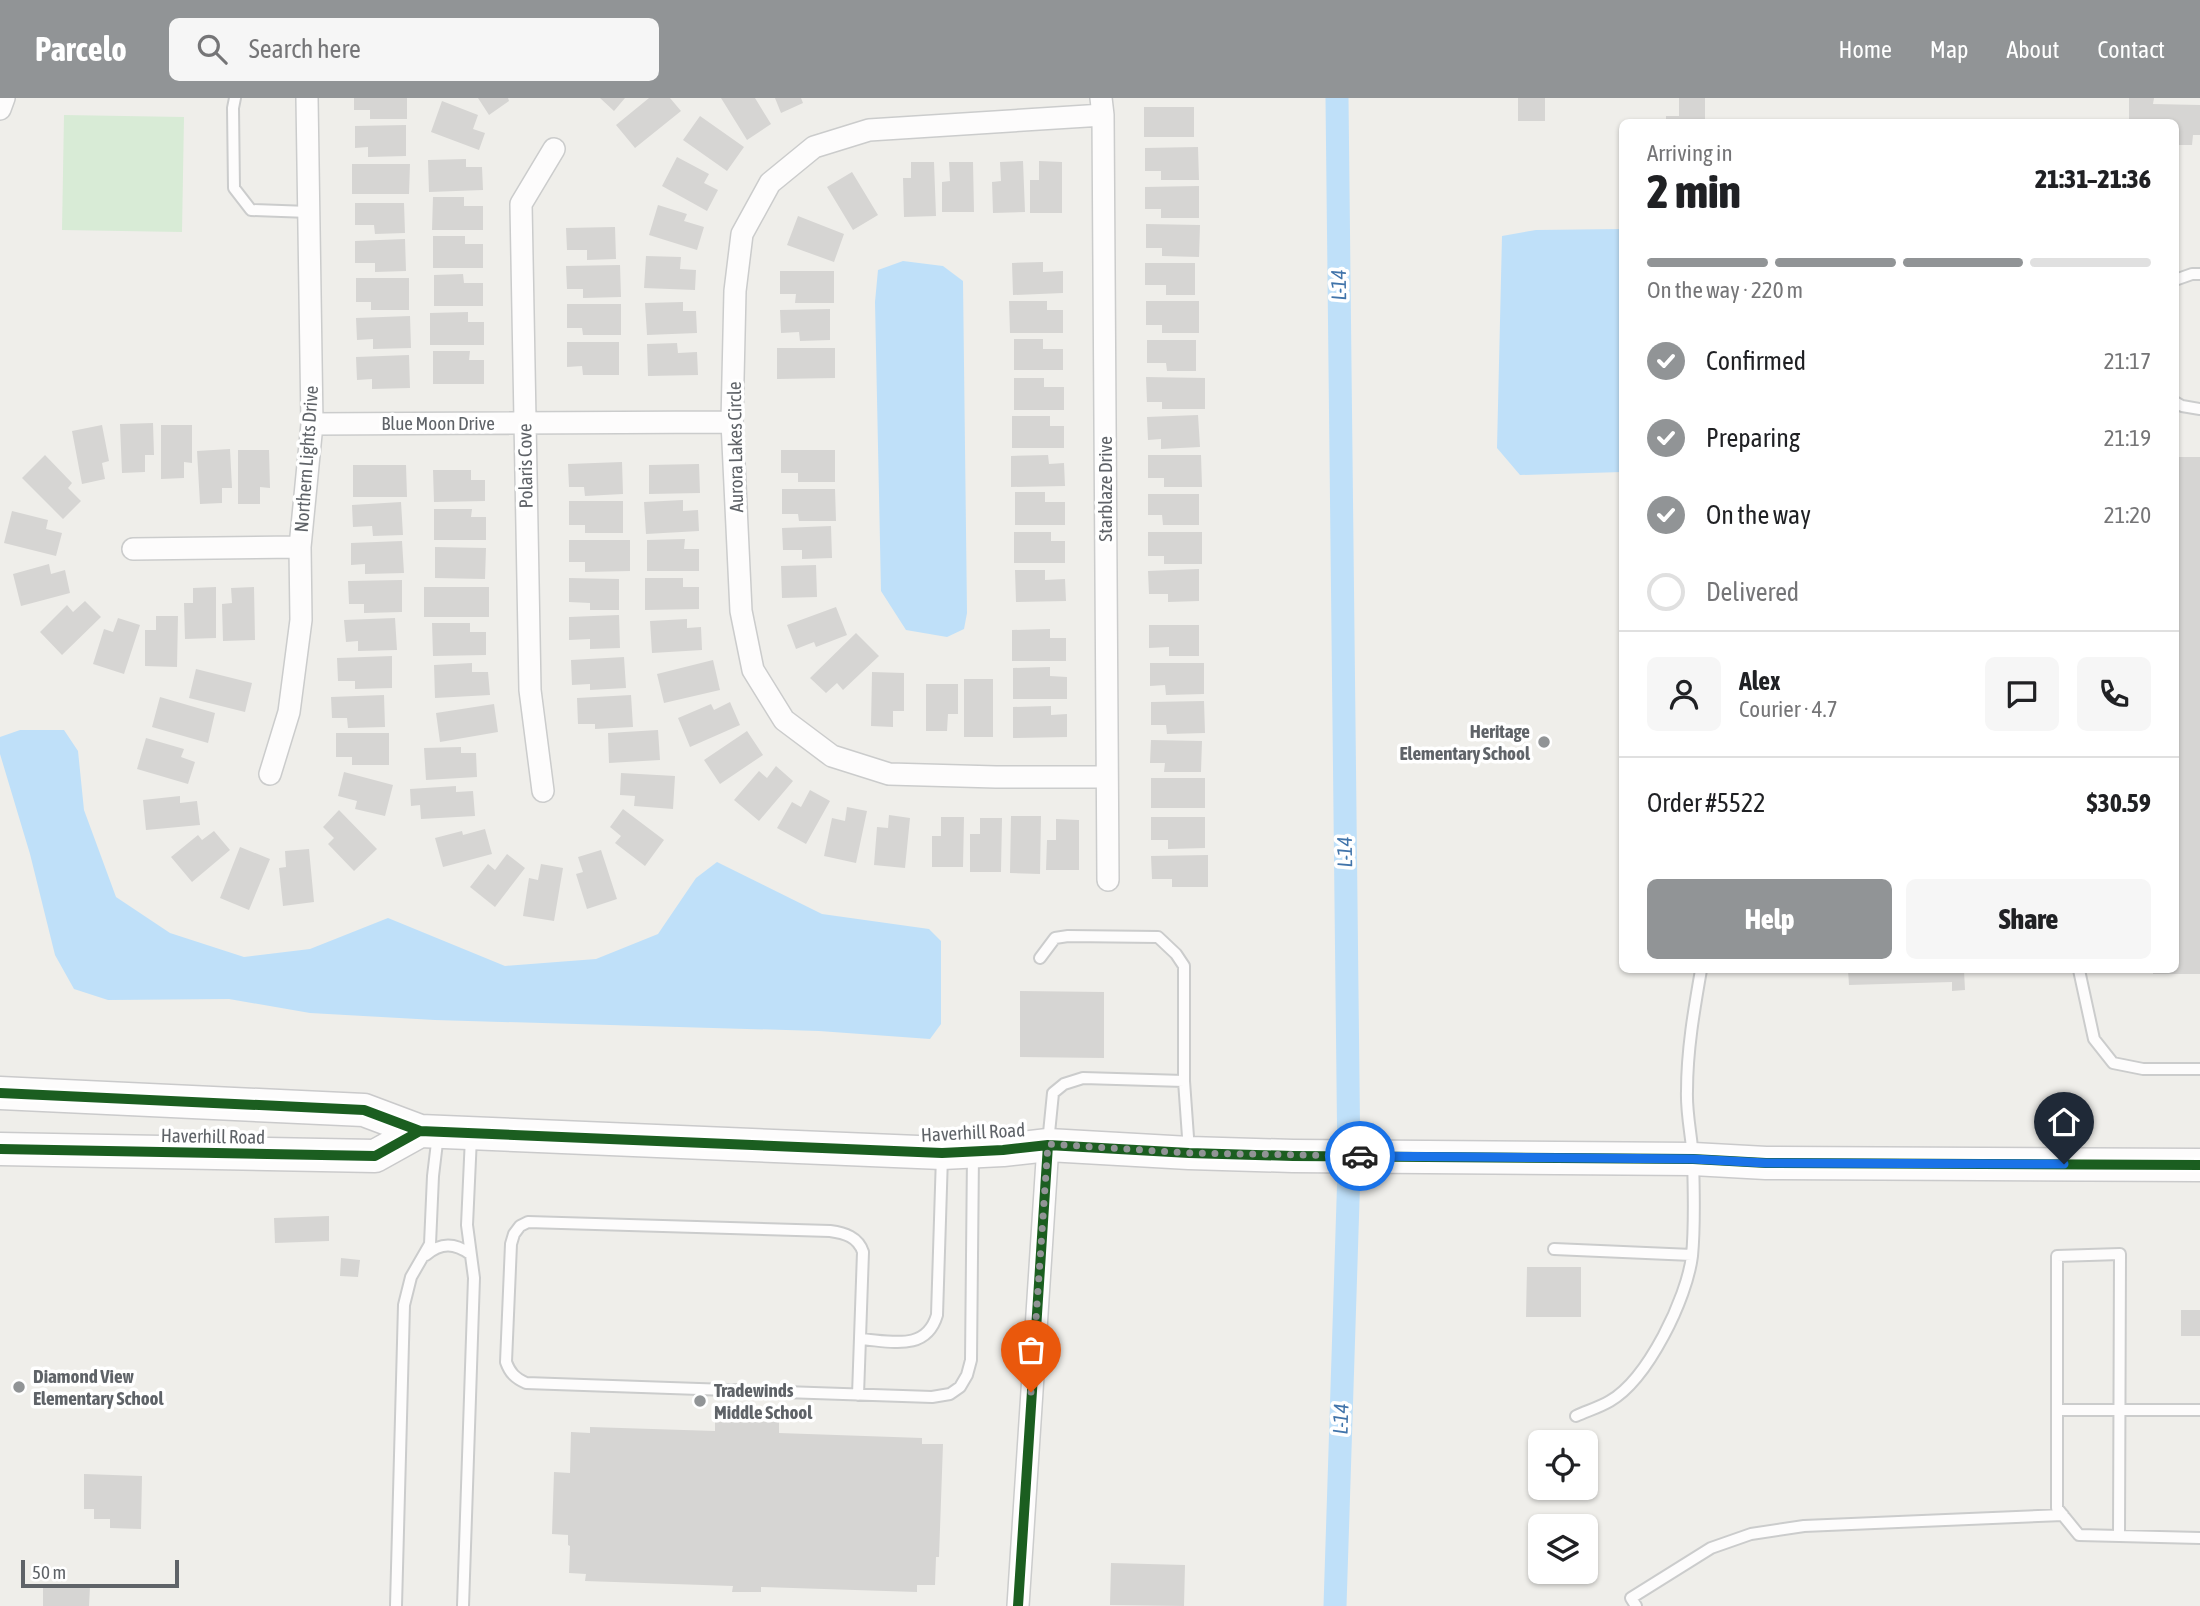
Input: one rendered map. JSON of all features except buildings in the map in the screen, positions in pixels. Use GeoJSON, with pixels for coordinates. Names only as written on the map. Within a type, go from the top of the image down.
{"type":"FeatureCollection","features":[{"type":"Feature","properties":{"kind":"street"},"geometry":{"type":"LineString","coordinates":[[0,109],[4,98]]}},
{"type":"Feature","properties":{"kind":"street","name":"Northern Lights Drive"},"geometry":{"type":"LineString","coordinates":[[270,774],[289,712],[301,620],[300,547],[312,424],[307,98]]}},
{"type":"Feature","properties":{"kind":"street","name":"Aurora Lakes Circle"},"geometry":{"type":"LineString","coordinates":[[1102,107],[869,130],[814,147],[770,183],[742,234],[735,291],[732,422],[741,611],[753,670],[784,720],[832,756],[889,774],[1107,777]]}},
{"type":"Feature","properties":{"kind":"street","name":"Starblaze Drive"},"geometry":{"type":"LineString","coordinates":[[1102,107],[1108,880]]}},
{"type":"Feature","properties":{"kind":"street","name":"Polaris Cove"},"geometry":{"type":"LineString","coordinates":[[543,791],[530,690],[521,204],[554,149]]}},
{"type":"Feature","properties":{"kind":"street","name":"Blue Moon Drive"},"geometry":{"type":"LineString","coordinates":[[312,424],[732,422]]}},
{"type":"Feature","properties":{"kind":"street"},"geometry":{"type":"LineString","coordinates":[[133,549],[300,547]]}},
{"type":"Feature","properties":{"kind":"street","name":"Haverhill Road"},"geometry":{"type":"LineString","coordinates":[[0,1093],[364,1111],[429,1131],[942,1153],[1003,1150],[1048,1144],[1293,1156],[1693,1159],[1779,1163],[2200,1165]]}},
{"type":"Feature","properties":{"kind":"street","name":"Haverhill Road"},"geometry":{"type":"LineString","coordinates":[[0,1149],[375,1156],[429,1131]]}},
{"type":"Feature","properties":{"kind":"street"},"geometry":{"type":"LineString","coordinates":[[1018,1606],[1048,1144]]}},
{"type":"Feature","properties":{"kind":"lane"},"geometry":{"type":"LineString","coordinates":[[235,98],[234,188],[251,209],[309,212]]}},
{"type":"Feature","properties":{"kind":"lane"},"geometry":{"type":"LineString","coordinates":[[2179,279],[2200,274]]}},
{"type":"Feature","properties":{"kind":"lane"},"geometry":{"type":"LineString","coordinates":[[2179,404],[2200,409]]}},
{"type":"Feature","properties":{"kind":"lane"},"geometry":{"type":"LineString","coordinates":[[1040,958],[1055,937],[1068,936],[1158,937],[1176,954],[1184,966],[1184,1081],[1189,1153]]}},
{"type":"Feature","properties":{"kind":"lane"},"geometry":{"type":"LineString","coordinates":[[1576,1416],[1611,1401],[1637,1377],[1658,1346],[1686,1278],[1692,1255],[1693,1159],[1686,1094],[1692,1023],[1700,973]]}},
{"type":"Feature","properties":{"kind":"lane"},"geometry":{"type":"LineString","coordinates":[[2081,973],[2094,1039],[2113,1063],[2143,1069],[2200,1069]]}},
{"type":"Feature","properties":{"kind":"lane"},"geometry":{"type":"LineString","coordinates":[[1048,1144],[1053,1093],[1064,1084],[1083,1078],[1184,1081]]}},
{"type":"Feature","properties":{"kind":"lane"},"geometry":{"type":"LineString","coordinates":[[396,1606],[404,1305],[411,1277],[430,1244],[433,1176],[429,1131]]}},
{"type":"Feature","properties":{"kind":"lane"},"geometry":{"type":"LineString","coordinates":[[463,1606],[474,1278],[467,1225],[471,1133]]}},
{"type":"Feature","properties":{"kind":"lane"},"geometry":{"type":"LineString","coordinates":[[858,1395],[863,1252],[855,1239],[839,1232],[528,1222],[520,1226],[514,1234],[511,1244],[506,1362],[509,1372],[526,1383],[858,1395],[932,1397],[950,1394],[960,1387],[971,1360],[973,1152]]}},
{"type":"Feature","properties":{"kind":"lane"},"geometry":{"type":"LineString","coordinates":[[860,1339],[909,1342],[928,1334],[933,1326],[937,1315],[942,1153]]}},
{"type":"Feature","properties":{"kind":"lane"},"geometry":{"type":"LineString","coordinates":[[425,1256],[442,1245],[453,1245],[470,1254]]}},
{"type":"Feature","properties":{"kind":"lane"},"geometry":{"type":"LineString","coordinates":[[1554,1249],[1692,1255]]}},
{"type":"Feature","properties":{"kind":"lane"},"geometry":{"type":"LineString","coordinates":[[2119,1536],[2120,1254],[2057,1256],[2057,1508],[2079,1535],[2119,1536],[2200,1538]]}},
{"type":"Feature","properties":{"kind":"lane"},"geometry":{"type":"LineString","coordinates":[[2057,1410],[2200,1409]]}},
{"type":"Feature","properties":{"kind":"lane"},"geometry":{"type":"LineString","coordinates":[[1636,1606],[1631,1598],[1710,1548],[1751,1534],[1804,1525],[2063,1515]]}},
{"type":"Feature","properties":{"kind":"green space"},"geometry":{"type":"Polygon","coordinates":[[[64,115],[184,117],[182,232],[62,230],[64,115]]]}},
{"type":"Feature","properties":{"kind":"water"},"geometry":{"type":"Polygon","coordinates":[[[1619,229],[1619,472],[1520,475],[1497,448],[1502,236],[1536,230],[1619,229]]]}},
{"type":"Feature","properties":{"kind":"water"},"geometry":{"type":"Polygon","coordinates":[[[903,261],[943,266],[963,281],[967,613],[964,629],[947,637],[906,630],[881,591],[875,302],[878,270],[903,261]]]}},
{"type":"Feature","properties":{"kind":"water"},"geometry":{"type":"Polygon","coordinates":[[[20,730],[64,730],[78,751],[84,810],[116,897],[170,933],[244,957],[310,949],[388,918],[505,966],[596,959],[658,934],[696,878],[717,862],[822,914],[929,929],[941,941],[941,1024],[930,1039],[819,1031],[435,1020],[310,1013],[229,999],[108,1000],[74,989],[55,955],[30,854],[0,754],[0,737],[20,730]]]}},
{"type":"Feature","properties":{"kind":"waterway","name":"L-14"},"geometry":{"type":"LineString","coordinates":[[1335,1606],[1349,1170],[1337,98]]}},
{"type":"Feature","properties":{"kind":"cycle path"},"geometry":{"type":"LineString","coordinates":[[0,1093],[364,1110],[420,1131],[942,1153],[1048,1145],[1293,1156],[1693,1159],[1766,1163],[2200,1165]]}},
{"type":"Feature","properties":{"kind":"cycle path"},"geometry":{"type":"LineString","coordinates":[[0,1149],[375,1156],[420,1131]]}},
{"type":"Feature","properties":{"kind":"cycle path"},"geometry":{"type":"LineString","coordinates":[[1018,1606],[1048,1145]]}},
{"type":"Feature","properties":{"kind":"way so far"},"geometry":{"type":"LineString","coordinates":[[1031,1392],[1048,1144],[1189,1153],[1360,1156]]}},
{"type":"Feature","properties":{"kind":"place","name":"Heritage Elementary School"},"geometry":{"type":"Point","coordinates":[1544,742]}},
{"type":"Feature","properties":{"kind":"place","name":"Diamond View Elementary School"},"geometry":{"type":"Point","coordinates":[19,1387]}},
{"type":"Feature","properties":{"kind":"place","name":"Tradewinds Middle School"},"geometry":{"type":"Point","coordinates":[700,1401]}},
{"type":"Feature","properties":{"kind":"route"},"geometry":{"type":"LineString","coordinates":[[1360,1156],[1693,1159],[1766,1163],[2064,1164]]}}]}
